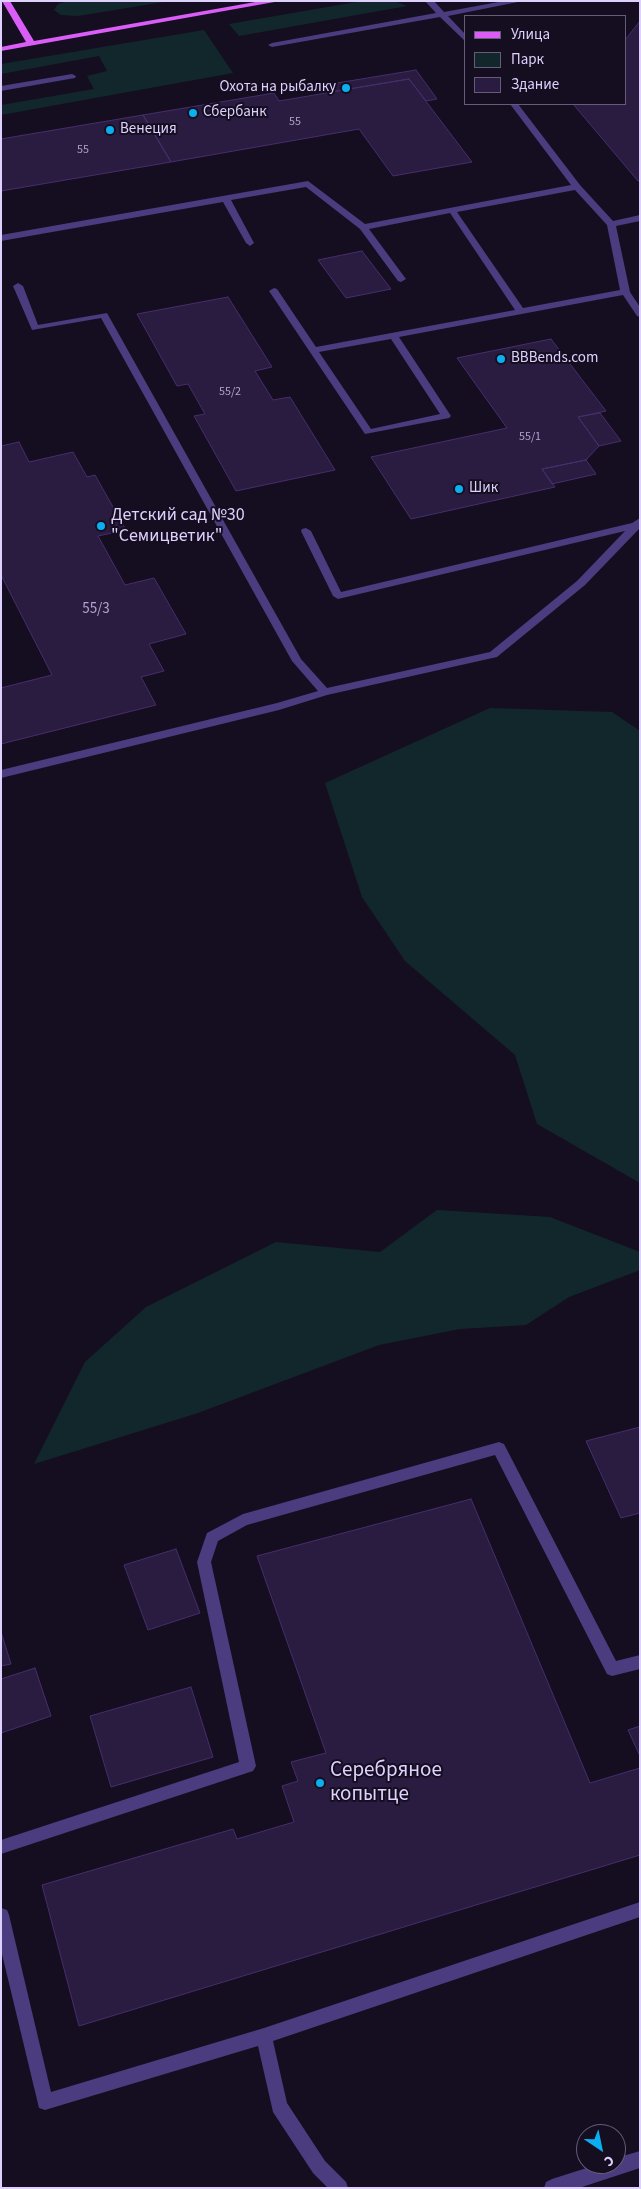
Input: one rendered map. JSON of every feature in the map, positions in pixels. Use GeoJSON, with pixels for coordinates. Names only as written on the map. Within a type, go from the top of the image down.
{"type":"FeatureCollection","features":[{"type":"Feature","properties":{"kind":"main road"},"geometry":{"type":"LineString","coordinates":[[6,1],[31,43]]}},
{"type":"Feature","properties":{"kind":"main road"},"geometry":{"type":"LineString","coordinates":[[1,48],[276,1]]}},
{"type":"Feature","properties":{"kind":"lane"},"geometry":{"type":"LineString","coordinates":[[429,1],[463,37]]}},
{"type":"Feature","properties":{"kind":"lane"},"geometry":{"type":"LineString","coordinates":[[272,45],[518,1]]}},
{"type":"Feature","properties":{"kind":"lane"},"geometry":{"type":"LineString","coordinates":[[1,89],[72,76]]}},
{"type":"Feature","properties":{"kind":"lane"},"geometry":{"type":"LineString","coordinates":[[515,105],[577,187],[611,224],[625,292],[640,314]]}},
{"type":"Feature","properties":{"kind":"lane"},"geometry":{"type":"LineString","coordinates":[[1,238],[308,184],[363,227],[401,279]]}},
{"type":"Feature","properties":{"kind":"lane"},"geometry":{"type":"LineString","coordinates":[[363,227],[454,212],[577,187]]}},
{"type":"Feature","properties":{"kind":"lane"},"geometry":{"type":"LineString","coordinates":[[225,198],[250,243]]}},
{"type":"Feature","properties":{"kind":"lane"},"geometry":{"type":"LineString","coordinates":[[454,212],[520,311]]}},
{"type":"Feature","properties":{"kind":"lane"},"geometry":{"type":"LineString","coordinates":[[611,224],[640,218]]}},
{"type":"Feature","properties":{"kind":"lane"},"geometry":{"type":"LineString","coordinates":[[18,286],[35,328],[104,315],[297,660],[325,692]]}},
{"type":"Feature","properties":{"kind":"lane"},"geometry":{"type":"LineString","coordinates":[[274,291],[368,432],[446,416],[393,335]]}},
{"type":"Feature","properties":{"kind":"lane"},"geometry":{"type":"LineString","coordinates":[[315,350],[625,292]]}},
{"type":"Feature","properties":{"kind":"lane"},"geometry":{"type":"LineString","coordinates":[[1,774],[279,706],[325,692],[493,654],[582,583],[639,524]]}},
{"type":"Feature","properties":{"kind":"lane"},"geometry":{"type":"LineString","coordinates":[[306,531],[338,596],[639,524]]}},
{"type":"Feature","properties":{"kind":"lane"},"geometry":{"type":"LineString","coordinates":[[1,1847],[248,1766],[204,1562],[212,1537],[243,1520],[499,1448],[612,1669],[640,1662]]}},
{"type":"Feature","properties":{"kind":"lane"},"geometry":{"type":"LineString","coordinates":[[1,1915],[45,2102],[264,2036],[640,1909]]}},
{"type":"Feature","properties":{"kind":"lane"},"geometry":{"type":"LineString","coordinates":[[264,2036],[279,2106],[319,2167],[340,2188]]}},
{"type":"Feature","properties":{"kind":"lane"},"geometry":{"type":"LineString","coordinates":[[552,2188],[640,2158]]}},
{"type":"Feature","properties":{"kind":"green space"},"geometry":{"type":"Polygon","coordinates":[[[67,1],[170,1],[78,16],[61,15],[54,10],[58,4],[67,1]]]}},
{"type":"Feature","properties":{"kind":"green space"},"geometry":{"type":"Polygon","coordinates":[[[362,1],[397,2],[407,6],[239,36],[229,24],[362,1]]]}},
{"type":"Feature","properties":{"kind":"green space"},"geometry":{"type":"Polygon","coordinates":[[[204,30],[233,73],[1,115],[1,105],[94,89],[87,76],[107,71],[99,56],[1,74],[1,64],[204,30]]]}},
{"type":"Feature","properties":{"kind":"green space"},"geometry":{"type":"Polygon","coordinates":[[[490,708],[612,712],[640,731],[640,1183],[537,1124],[515,1055],[405,961],[362,897],[325,783],[490,708]]]}},
{"type":"Feature","properties":{"kind":"green space"},"geometry":{"type":"Polygon","coordinates":[[[437,1210],[550,1217],[640,1252],[640,1270],[569,1297],[526,1325],[460,1329],[379,1345],[198,1413],[34,1464],[85,1362],[146,1307],[276,1242],[380,1252],[437,1210]]]}},
{"type":"Feature","properties":{"kind":"building"},"geometry":{"type":"Polygon","coordinates":[[[640,21],[640,181],[638,181],[574,105],[626,105],[626,39],[640,21]]]}},
{"type":"Feature","properties":{"kind":"building","name":"Охота на рыбалку"},"geometry":{"type":"Polygon","coordinates":[[[416,70],[437,99],[426,101],[409,79],[336,91],[331,84],[416,70]]]}},
{"type":"Feature","properties":{"kind":"building"},"geometry":{"type":"Polygon","coordinates":[[[409,79],[472,162],[393,176],[359,129],[171,162],[143,115],[274,93],[279,101],[409,79]]]}},
{"type":"Feature","properties":{"kind":"building"},"geometry":{"type":"Polygon","coordinates":[[[143,115],[171,162],[1,191],[1,139],[143,115]]]}},
{"type":"Feature","properties":{"kind":"building"},"geometry":{"type":"Polygon","coordinates":[[[362,251],[391,289],[346,298],[318,260],[362,251]]]}},
{"type":"Feature","properties":{"kind":"building"},"geometry":{"type":"Polygon","coordinates":[[[228,297],[272,367],[255,371],[273,400],[290,397],[335,470],[236,491],[194,416],[205,414],[188,384],[177,386],[137,314],[228,297]]]}},
{"type":"Feature","properties":{"kind":"building"},"geometry":{"type":"Polygon","coordinates":[[[551,339],[606,411],[578,417],[599,446],[586,460],[542,469],[555,487],[411,519],[371,457],[507,428],[457,358],[551,339]]]}},
{"type":"Feature","properties":{"kind":"building"},"geometry":{"type":"Polygon","coordinates":[[[600,413],[621,441],[599,446],[578,417],[600,413]]]}},
{"type":"Feature","properties":{"kind":"building"},"geometry":{"type":"Polygon","coordinates":[[[19,442],[29,462],[73,452],[87,477],[95,475],[126,530],[98,536],[125,585],[154,578],[186,634],[149,644],[164,671],[141,677],[156,705],[1,744],[1,688],[52,675],[1,575],[1,446],[19,442]]]}},
{"type":"Feature","properties":{"kind":"building"},"geometry":{"type":"Polygon","coordinates":[[[586,460],[596,474],[552,484],[542,469],[586,460]]]}},
{"type":"Feature","properties":{"kind":"building"},"geometry":{"type":"Polygon","coordinates":[[[640,1427],[640,1513],[621,1518],[586,1441],[640,1427]]]}},
{"type":"Feature","properties":{"kind":"building"},"geometry":{"type":"Polygon","coordinates":[[[471,1499],[590,1783],[640,1768],[640,1855],[79,2026],[42,1885],[233,1829],[237,1839],[294,1822],[282,1786],[298,1781],[291,1762],[326,1753],[257,1556],[471,1499]]]}},
{"type":"Feature","properties":{"kind":"building"},"geometry":{"type":"Polygon","coordinates":[[[176,1549],[200,1613],[148,1630],[124,1565],[176,1549]]]}},
{"type":"Feature","properties":{"kind":"building"},"geometry":{"type":"Polygon","coordinates":[[[1,1632],[11,1664],[1,1666],[1,1632]]]}},
{"type":"Feature","properties":{"kind":"building"},"geometry":{"type":"Polygon","coordinates":[[[35,1668],[51,1716],[1,1733],[1,1679],[35,1668]]]}},
{"type":"Feature","properties":{"kind":"building"},"geometry":{"type":"Polygon","coordinates":[[[191,1687],[213,1757],[111,1787],[90,1716],[191,1687]]]}},
{"type":"Feature","properties":{"kind":"building"},"geometry":{"type":"Polygon","coordinates":[[[640,1726],[640,1756],[628,1730],[640,1726]]]}},
{"type":"Feature","properties":{"kind":"place","name":"Охота на рыбалку"},"geometry":{"type":"Point","coordinates":[346,88]}},
{"type":"Feature","properties":{"kind":"place","name":"Сбербанк"},"geometry":{"type":"Point","coordinates":[193,113]}},
{"type":"Feature","properties":{"kind":"place","name":"Венеция"},"geometry":{"type":"Point","coordinates":[110,130]}},
{"type":"Feature","properties":{"kind":"place","name":"BBBends.com"},"geometry":{"type":"Point","coordinates":[501,359]}},
{"type":"Feature","properties":{"kind":"place","name":"Шик"},"geometry":{"type":"Point","coordinates":[459,489]}},
{"type":"Feature","properties":{"kind":"place","name":"Детский сад №30 \"Семицветик\""},"geometry":{"type":"Point","coordinates":[101,526]}},
{"type":"Feature","properties":{"kind":"place","name":"Серебряное копытце"},"geometry":{"type":"Point","coordinates":[320,1783]}}]}
